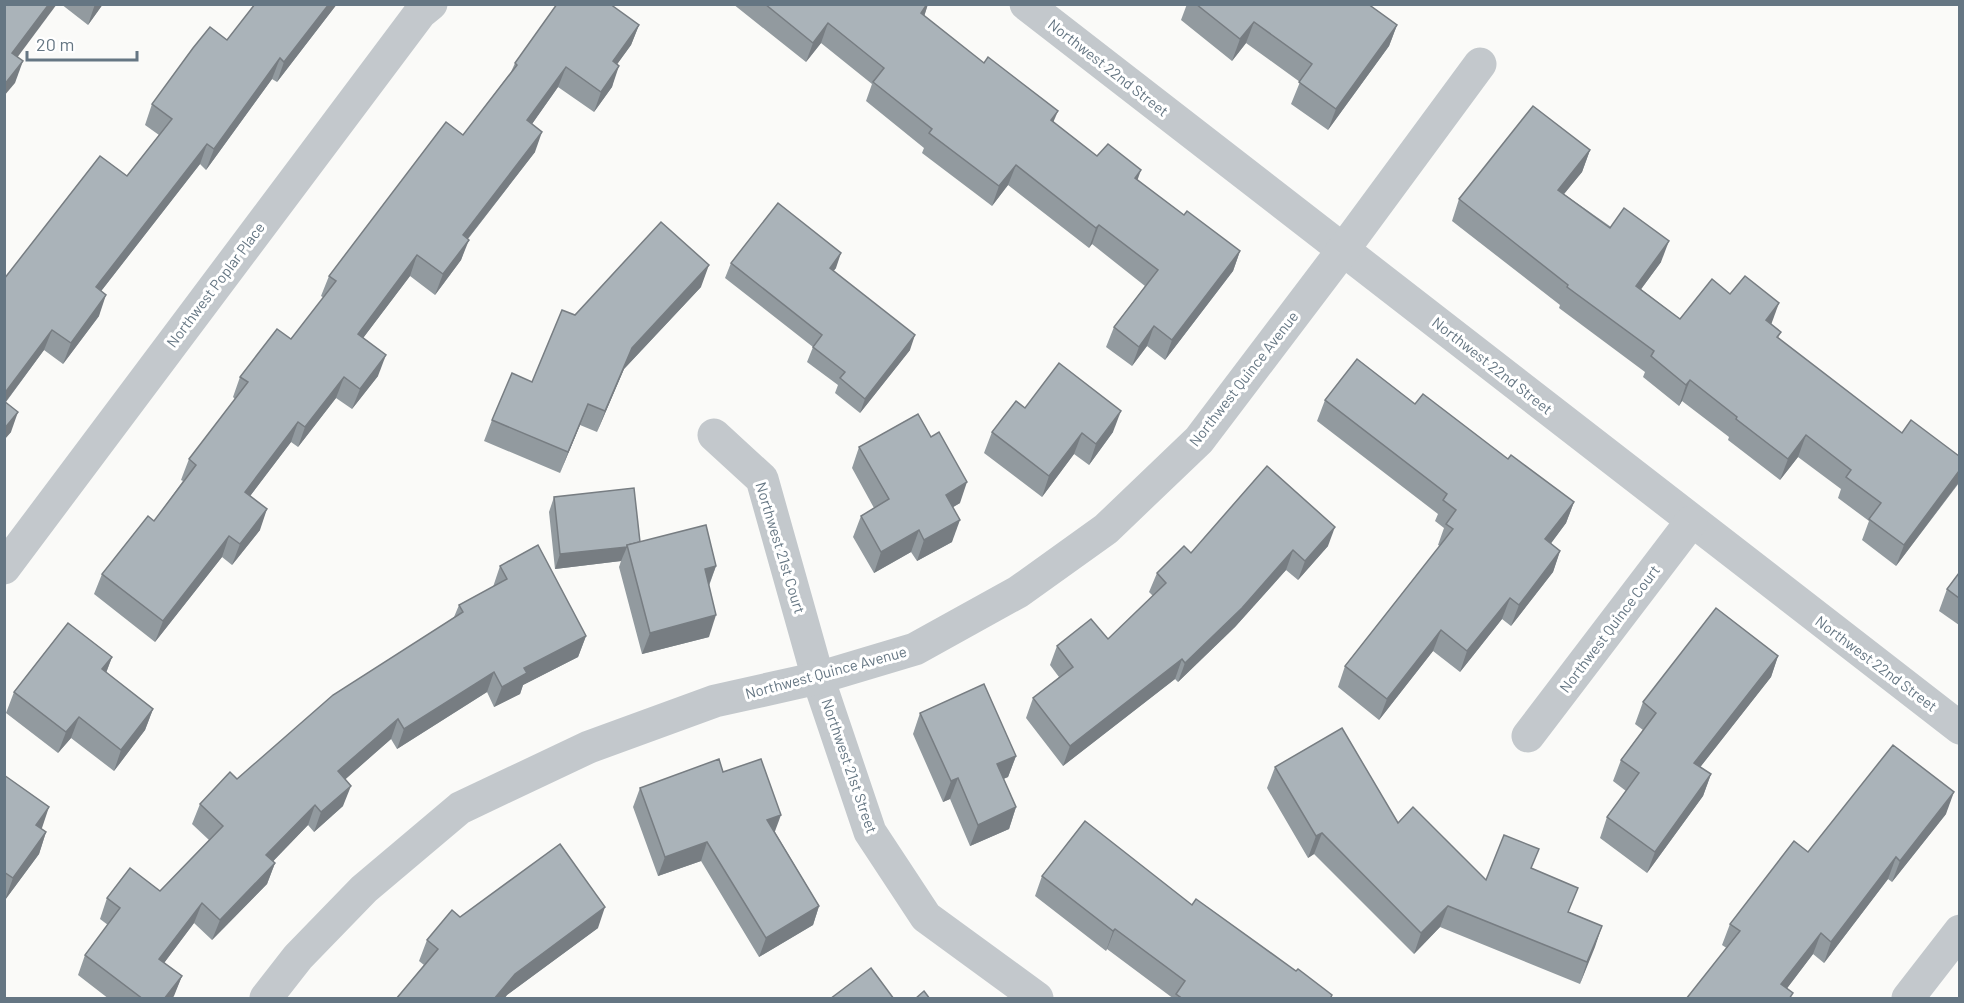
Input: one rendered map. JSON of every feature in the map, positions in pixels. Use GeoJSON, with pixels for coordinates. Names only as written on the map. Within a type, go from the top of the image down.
{"type":"FeatureCollection","features":[{"type":"Feature","properties":{"kind":"street","name":"Northwest Poplar Place"},"geometry":{"type":"LineString","coordinates":[[4,568],[420,13],[431,4]]}},
{"type":"Feature","properties":{"kind":"street","name":"Northwest 22nd Street"},"geometry":{"type":"LineString","coordinates":[[1026,4],[1959,728]]}},
{"type":"Feature","properties":{"kind":"street","name":"Northwest Quince Avenue"},"geometry":{"type":"LineString","coordinates":[[266,999],[298,957],[364,889],[460,808],[589,747],[715,701],[818,678],[915,649],[1018,592],[1106,529],[1199,440],[1480,64]]}},
{"type":"Feature","properties":{"kind":"street","name":"Northwest 21st Court"},"geometry":{"type":"LineString","coordinates":[[714,435],[762,479],[818,678]]}},
{"type":"Feature","properties":{"kind":"street","name":"Northwest Quince Court"},"geometry":{"type":"LineString","coordinates":[[1528,736],[1691,522]]}},
{"type":"Feature","properties":{"kind":"street","name":"Northwest 21st Street"},"geometry":{"type":"LineString","coordinates":[[818,678],[870,832],[926,917],[1037,999]]}},
{"type":"Feature","properties":{"kind":"street"},"geometry":{"type":"LineString","coordinates":[[1908,999],[1959,931]]}},
{"type":"Feature","properties":{"kind":"building"},"geometry":{"type":"Polygon","coordinates":[[[4,4],[49,4],[12,53],[23,61],[4,85],[4,4]]]}},
{"type":"Feature","properties":{"kind":"building"},"geometry":{"type":"Polygon","coordinates":[[[255,4],[329,4],[284,62],[280,58],[214,149],[207,144],[96,287],[106,295],[71,343],[52,330],[4,394],[4,279],[100,156],[127,176],[172,119],[152,104],[193,48],[210,27],[227,40],[255,4]]]}},
{"type":"Feature","properties":{"kind":"building"},"geometry":{"type":"Polygon","coordinates":[[[557,4],[610,4],[639,25],[613,61],[619,66],[601,92],[566,67],[527,120],[542,132],[463,235],[469,240],[443,274],[417,255],[358,334],[386,355],[360,389],[344,377],[305,427],[298,422],[245,492],[267,509],[240,544],[229,536],[163,621],[102,574],[148,516],[154,521],[196,465],[189,459],[248,382],[240,377],[277,329],[291,339],[336,281],[329,276],[446,122],[463,135],[517,65],[515,63],[557,4]]]}},
{"type":"Feature","properties":{"kind":"building"},"geometry":{"type":"Polygon","coordinates":[[[765,4],[927,4],[921,13],[984,63],[988,57],[1058,111],[1051,120],[1097,156],[1108,144],[1141,170],[1135,178],[1184,215],[1187,211],[1240,251],[1172,340],[1154,326],[1139,347],[1114,327],[1158,270],[1099,225],[1096,228],[1016,165],[999,186],[929,133],[932,129],[873,82],[884,68],[828,23],[813,43],[765,4]]]}},
{"type":"Feature","properties":{"kind":"building"},"geometry":{"type":"Polygon","coordinates":[[[1196,4],[1368,4],[1397,25],[1336,109],[1299,82],[1312,64],[1254,22],[1240,39],[1196,4]]]}},
{"type":"Feature","properties":{"kind":"building"},"geometry":{"type":"Polygon","coordinates":[[[1533,106],[1590,150],[1558,190],[1610,228],[1624,208],[1669,241],[1636,286],[1680,319],[1712,279],[1730,294],[1745,276],[1779,303],[1766,320],[1781,332],[1777,337],[1902,433],[1911,420],[1959,456],[1959,471],[1904,545],[1869,519],[1881,503],[1846,477],[1851,470],[1806,435],[1788,459],[1690,380],[1686,385],[1651,356],[1654,351],[1567,287],[1568,285],[1459,199],[1533,106]]]}},
{"type":"Feature","properties":{"kind":"building"},"geometry":{"type":"Polygon","coordinates":[[[778,203],[841,253],[830,268],[915,335],[865,399],[840,378],[845,372],[813,347],[822,335],[731,263],[778,203]]]}},
{"type":"Feature","properties":{"kind":"building"},"geometry":{"type":"Polygon","coordinates":[[[661,222],[709,265],[632,348],[605,411],[588,404],[568,452],[492,420],[512,373],[532,382],[562,310],[575,315],[661,222]]]}},
{"type":"Feature","properties":{"kind":"building"},"geometry":{"type":"Polygon","coordinates":[[[1357,359],[1415,404],[1423,394],[1508,459],[1511,455],[1574,502],[1545,539],[1560,551],[1519,605],[1510,598],[1467,651],[1441,630],[1387,699],[1345,666],[1453,529],[1446,524],[1456,510],[1443,500],[1447,494],[1325,400],[1357,359]]]}},
{"type":"Feature","properties":{"kind":"building"},"geometry":{"type":"Polygon","coordinates":[[[1059,363],[1121,411],[1096,444],[1082,433],[1049,476],[992,432],[1016,401],[1025,408],[1059,363]]]}},
{"type":"Feature","properties":{"kind":"building"},"geometry":{"type":"Polygon","coordinates":[[[4,401],[18,412],[4,429],[4,401]]]}},
{"type":"Feature","properties":{"kind":"building"},"geometry":{"type":"Polygon","coordinates":[[[918,414],[931,437],[939,432],[967,482],[946,495],[960,520],[924,540],[919,530],[881,552],[861,516],[889,499],[859,447],[918,414]]]}},
{"type":"Feature","properties":{"kind":"building"},"geometry":{"type":"Polygon","coordinates":[[[1267,466],[1335,527],[1305,561],[1293,550],[1242,608],[1185,663],[1182,659],[1070,746],[1033,698],[1073,667],[1057,646],[1091,619],[1108,639],[1166,583],[1157,573],[1184,546],[1191,553],[1267,466]]]}},
{"type":"Feature","properties":{"kind":"building"},"geometry":{"type":"Polygon","coordinates":[[[634,488],[640,542],[627,545],[627,547],[560,554],[554,497],[634,488]]]}},
{"type":"Feature","properties":{"kind":"building"},"geometry":{"type":"Polygon","coordinates":[[[706,525],[716,566],[705,569],[716,615],[650,633],[627,545],[706,525]]]}},
{"type":"Feature","properties":{"kind":"building"},"geometry":{"type":"Polygon","coordinates":[[[538,545],[586,636],[524,668],[527,673],[502,687],[494,672],[404,729],[398,719],[338,771],[351,786],[321,812],[315,805],[266,855],[275,863],[220,920],[202,903],[159,959],[182,976],[164,999],[143,999],[85,955],[120,908],[107,898],[130,868],[160,891],[223,826],[200,804],[230,772],[237,779],[333,695],[463,612],[459,605],[507,579],[500,566],[538,545]]]}},
{"type":"Feature","properties":{"kind":"building"},"geometry":{"type":"Polygon","coordinates":[[[1959,573],[1959,598],[1947,589],[1959,573]]]}},
{"type":"Feature","properties":{"kind":"building"},"geometry":{"type":"Polygon","coordinates":[[[1716,608],[1778,656],[1694,763],[1711,774],[1655,852],[1607,817],[1639,773],[1621,760],[1656,713],[1643,702],[1716,608]]]}},
{"type":"Feature","properties":{"kind":"building"},"geometry":{"type":"Polygon","coordinates":[[[68,623],[112,657],[102,669],[153,709],[121,750],[79,717],[66,732],[14,692],[68,623]]]}},
{"type":"Feature","properties":{"kind":"building"},"geometry":{"type":"Polygon","coordinates":[[[984,684],[1016,756],[997,764],[1016,807],[978,825],[958,778],[951,781],[920,713],[984,684]]]}},
{"type":"Feature","properties":{"kind":"building"},"geometry":{"type":"Polygon","coordinates":[[[1342,728],[1398,823],[1413,807],[1486,880],[1504,835],[1539,849],[1531,868],[1578,888],[1568,912],[1602,926],[1587,962],[1448,906],[1421,933],[1322,833],[1316,836],[1275,767],[1342,728]]]}},
{"type":"Feature","properties":{"kind":"building"},"geometry":{"type":"Polygon","coordinates":[[[1893,745],[1954,792],[1900,861],[1896,857],[1831,942],[1821,933],[1781,984],[1793,993],[1789,999],[1686,999],[1740,931],[1730,924],[1794,841],[1808,852],[1893,745]]]}},
{"type":"Feature","properties":{"kind":"building"},"geometry":{"type":"Polygon","coordinates":[[[719,759],[723,772],[761,759],[781,815],[767,820],[819,906],[766,938],[707,842],[665,857],[640,788],[719,759]]]}},
{"type":"Feature","properties":{"kind":"building"},"geometry":{"type":"Polygon","coordinates":[[[4,775],[49,807],[36,825],[46,832],[13,878],[4,872],[4,775]]]}},
{"type":"Feature","properties":{"kind":"building"},"geometry":{"type":"Polygon","coordinates":[[[1085,821],[1192,905],[1196,899],[1296,971],[1298,969],[1332,995],[1330,999],[1183,999],[1176,994],[1185,981],[1115,929],[1113,931],[1042,876],[1085,821]]]}},
{"type":"Feature","properties":{"kind":"building"},"geometry":{"type":"Polygon","coordinates":[[[560,844],[605,907],[515,974],[494,999],[396,999],[438,949],[427,940],[452,910],[460,917],[560,844]]]}},
{"type":"Feature","properties":{"kind":"building"},"geometry":{"type":"Polygon","coordinates":[[[871,968],[894,999],[830,999],[871,968]]]}},
{"type":"Feature","properties":{"kind":"building"},"geometry":{"type":"Polygon","coordinates":[[[924,991],[930,999],[915,999],[924,991]]]}}]}
